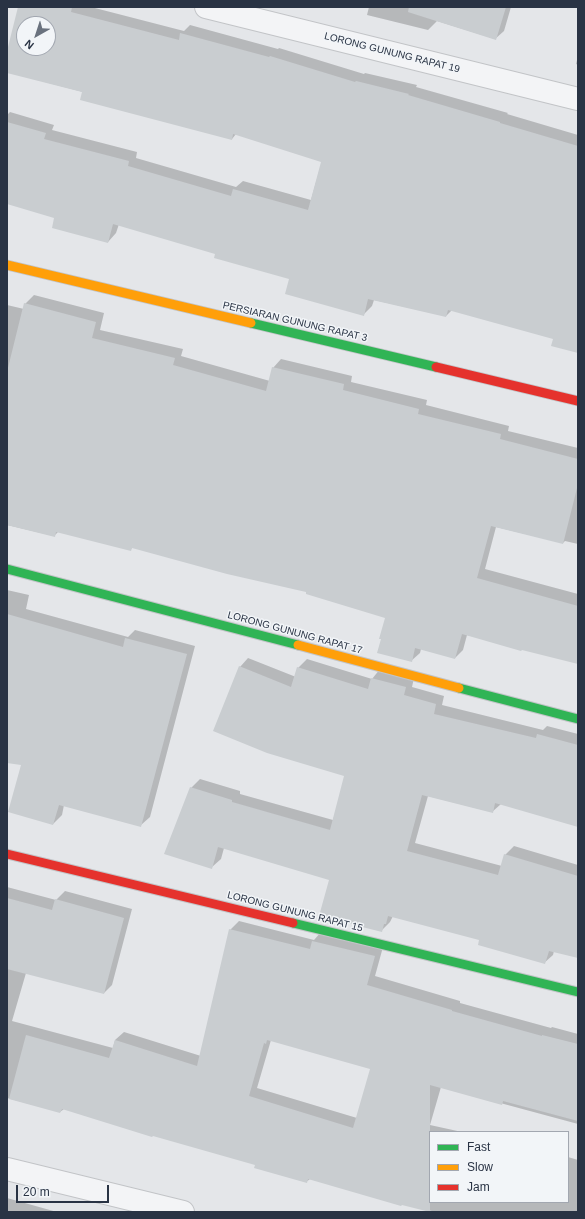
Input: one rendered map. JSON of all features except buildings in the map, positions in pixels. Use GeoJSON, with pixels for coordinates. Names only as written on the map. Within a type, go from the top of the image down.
{"type":"FeatureCollection","features":[{"type":"Feature","properties":{"kind":"street","name":"LORONG GUNUNG RAPAT 19"},"geometry":{"type":"LineString","coordinates":[[206,7],[578,99]]}},
{"type":"Feature","properties":{"kind":"street","name":"PERSIARAN GUNUNG RAPAT 3"},"geometry":{"type":"LineString","coordinates":[[7,265],[578,401]]}},
{"type":"Feature","properties":{"kind":"street","name":"LORONG GUNUNG RAPAT 17"},"geometry":{"type":"LineString","coordinates":[[7,569],[578,719]]}},
{"type":"Feature","properties":{"kind":"street","name":"LORONG GUNUNG RAPAT 15"},"geometry":{"type":"LineString","coordinates":[[7,854],[578,992]]}},
{"type":"Feature","properties":{"kind":"street"},"geometry":{"type":"LineString","coordinates":[[7,1168],[183,1212]]}},
{"type":"Feature","properties":{"kind":"traffic: fast"},"geometry":{"type":"LineString","coordinates":[[251,323],[436,367]]}},
{"type":"Feature","properties":{"kind":"traffic: fast"},"geometry":{"type":"LineString","coordinates":[[7,569],[298,645]]}},
{"type":"Feature","properties":{"kind":"traffic: fast"},"geometry":{"type":"LineString","coordinates":[[459,688],[578,719]]}},
{"type":"Feature","properties":{"kind":"traffic: fast"},"geometry":{"type":"LineString","coordinates":[[293,923],[578,992]]}},
{"type":"Feature","properties":{"kind":"traffic: slow"},"geometry":{"type":"LineString","coordinates":[[7,265],[251,323]]}},
{"type":"Feature","properties":{"kind":"traffic: slow"},"geometry":{"type":"LineString","coordinates":[[298,645],[459,688]]}},
{"type":"Feature","properties":{"kind":"traffic: jam"},"geometry":{"type":"LineString","coordinates":[[436,367],[578,401]]}},
{"type":"Feature","properties":{"kind":"traffic: jam"},"geometry":{"type":"LineString","coordinates":[[7,854],[293,923]]}}]}
